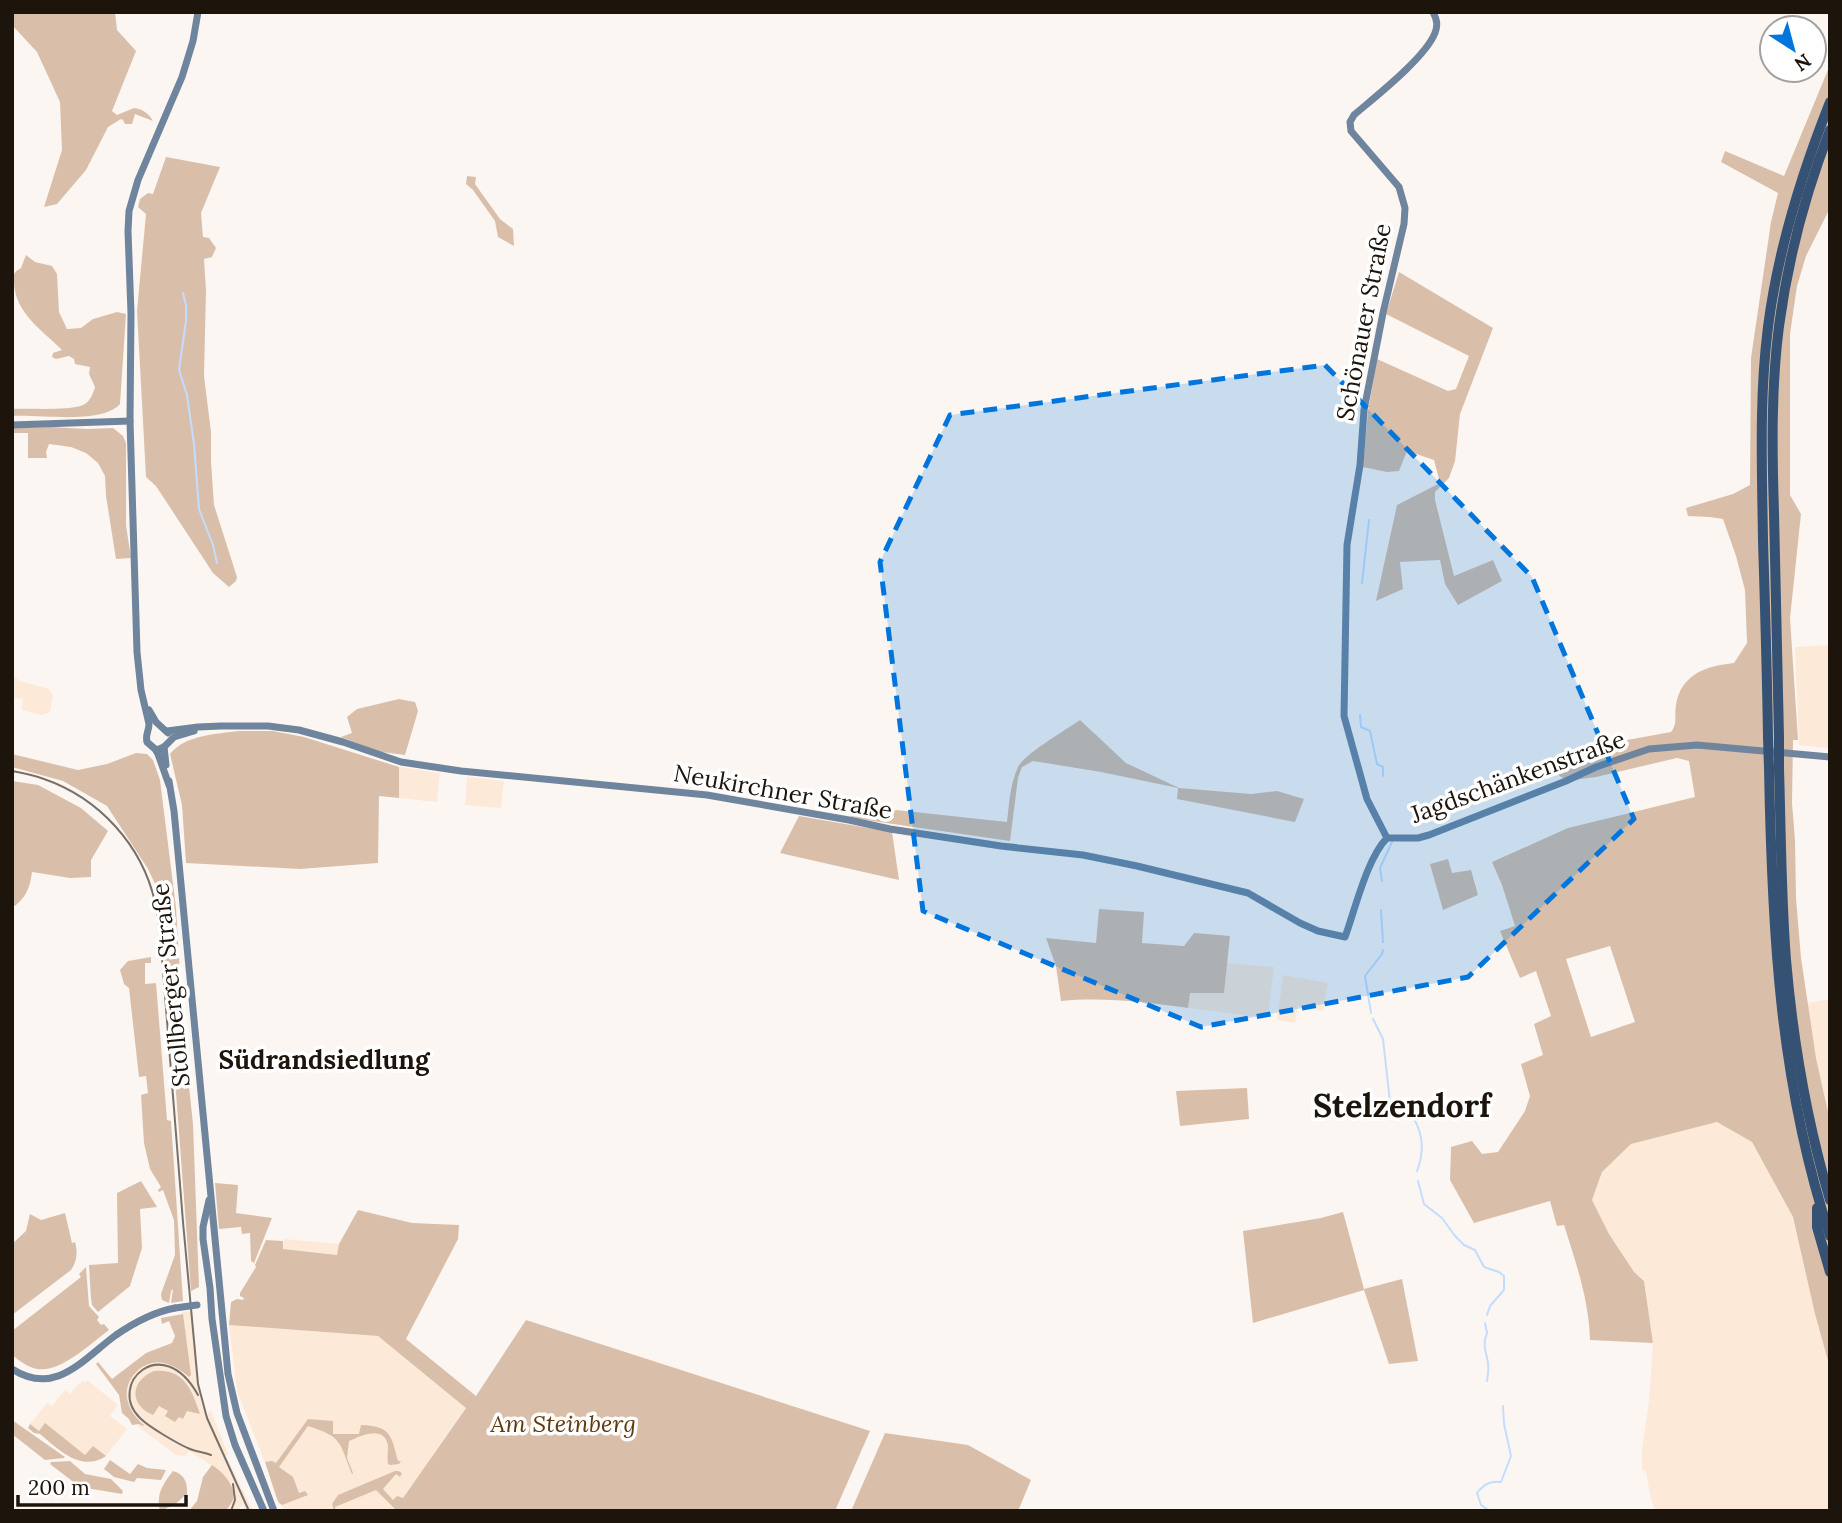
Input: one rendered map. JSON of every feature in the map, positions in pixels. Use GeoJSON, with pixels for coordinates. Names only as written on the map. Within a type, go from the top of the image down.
{"type":"FeatureCollection","features":[{"type":"Feature","properties":{"kind":"highway"},"geometry":{"type":"LineString","coordinates":[[1768,494],[1762,401],[1773,293],[1794,201],[1830,102]]}},
{"type":"Feature","properties":{"kind":"highway"},"geometry":{"type":"LineString","coordinates":[[1830,131],[1802,212],[1784,295],[1775,363],[1768,494],[1774,737],[1774,923],[1782,1020],[1793,1088],[1830,1236]]}},
{"type":"Feature","properties":{"kind":"highway"},"geometry":{"type":"LineString","coordinates":[[1774,768],[1786,961],[1793,1022],[1814,1137],[1830,1200]]}},
{"type":"Feature","properties":{"kind":"highway"},"geometry":{"type":"LineString","coordinates":[[1814,1137],[1822,1150],[1830,1179]]}},
{"type":"Feature","properties":{"kind":"highway"},"geometry":{"type":"LineString","coordinates":[[1818,1194],[1817,1227],[1830,1272]]}},
{"type":"Feature","properties":{"kind":"main road"},"geometry":{"type":"LineString","coordinates":[[144,701],[163,729],[162,746],[147,742],[149,730],[139,682],[137,652],[129,211],[138,180],[182,78],[198,12]]}},
{"type":"Feature","properties":{"kind":"main road","name":"Schönauer Straße"},"geometry":{"type":"LineString","coordinates":[[1387,838],[1367,799],[1344,716],[1347,545],[1360,466],[1364,410],[1404,224],[1405,208],[1399,187],[1351,131],[1350,122],[1354,114],[1394,81],[1432,39],[1437,23],[1433,12]]}},
{"type":"Feature","properties":{"kind":"main road"},"geometry":{"type":"LineString","coordinates":[[12,425],[131,421]]}},
{"type":"Feature","properties":{"kind":"main road","name":"Neukirchner Straße"},"geometry":{"type":"LineString","coordinates":[[149,730],[152,727],[268,726],[299,730],[401,762],[474,773],[707,795],[849,820],[890,830],[1083,855],[1248,893],[1300,923],[1318,931],[1345,937],[1368,870],[1387,838]]}},
{"type":"Feature","properties":{"kind":"main road","name":"Neukirchner Straße"},"geometry":{"type":"LineString","coordinates":[[162,746],[174,737],[204,727]]}},
{"type":"Feature","properties":{"kind":"main road","name":"Jagdschänkenstraße"},"geometry":{"type":"LineString","coordinates":[[1387,838],[1418,838],[1429,835],[1596,767],[1648,749],[1697,745],[1830,757]]}},
{"type":"Feature","properties":{"kind":"main road","name":"Stollberger Straße"},"geometry":{"type":"LineString","coordinates":[[162,746],[174,811],[228,1374],[234,1402],[274,1511]]}},
{"type":"Feature","properties":{"kind":"main road","name":"Stollberger Straße"},"geometry":{"type":"LineString","coordinates":[[210,1182],[203,1239],[226,1416],[264,1511]]}},
{"type":"Feature","properties":{"kind":"main road"},"geometry":{"type":"LineString","coordinates":[[12,1369],[35,1379],[62,1375],[116,1335],[158,1311],[220,1301]]}},
{"type":"Feature","properties":{"kind":"highlighted area"},"geometry":{"type":"Polygon","coordinates":[[[1325,365],[1532,577],[1634,819],[1468,977],[1201,1027],[923,911],[880,562],[950,415],[1325,365]]]}},
{"type":"Feature","properties":{"kind":"shaded area"},"geometry":{"type":"Polygon","coordinates":[[[1830,645],[1830,748],[1799,745],[1795,647],[1830,645]]]}},
{"type":"Feature","properties":{"kind":"shaded area"},"geometry":{"type":"Polygon","coordinates":[[[12,675],[20,681],[49,689],[53,695],[50,712],[42,715],[22,710],[23,699],[12,697],[12,675]]]}},
{"type":"Feature","properties":{"kind":"shaded area"},"geometry":{"type":"Polygon","coordinates":[[[399,767],[440,773],[437,802],[399,798],[399,767]]]}},
{"type":"Feature","properties":{"kind":"shaded area"},"geometry":{"type":"Polygon","coordinates":[[[467,777],[504,781],[501,808],[465,805],[467,777]]]}},
{"type":"Feature","properties":{"kind":"shaded area"},"geometry":{"type":"Polygon","coordinates":[[[1227,963],[1274,967],[1268,1018],[1188,1008],[1190,993],[1224,993],[1227,963]]]}},
{"type":"Feature","properties":{"kind":"shaded area"},"geometry":{"type":"Polygon","coordinates":[[[1283,975],[1328,983],[1323,1011],[1298,1006],[1295,1023],[1277,1020],[1283,975]]]}},
{"type":"Feature","properties":{"kind":"shaded area"},"geometry":{"type":"Polygon","coordinates":[[[1830,999],[1830,1121],[1807,1003],[1830,999]]]}},
{"type":"Feature","properties":{"kind":"shaded area"},"geometry":{"type":"Polygon","coordinates":[[[1717,1122],[1752,1142],[1793,1217],[1830,1368],[1830,1511],[1656,1511],[1651,1500],[1646,1472],[1642,1470],[1653,1343],[1644,1281],[1634,1272],[1609,1234],[1592,1200],[1602,1172],[1631,1144],[1717,1122]]]}},
{"type":"Feature","properties":{"kind":"shaded area"},"geometry":{"type":"Polygon","coordinates":[[[284,1239],[339,1244],[337,1255],[283,1249],[284,1239]]]}},
{"type":"Feature","properties":{"kind":"shaded area"},"geometry":{"type":"Polygon","coordinates":[[[192,1311],[199,1384],[205,1409],[207,1414],[211,1411],[228,1454],[226,1456],[253,1511],[245,1511],[242,1504],[239,1511],[226,1511],[234,1498],[232,1486],[219,1470],[189,1451],[185,1456],[176,1455],[140,1428],[112,1383],[135,1367],[187,1348],[182,1312],[192,1311]]]}},
{"type":"Feature","properties":{"kind":"shaded area"},"geometry":{"type":"Polygon","coordinates":[[[229,1325],[378,1336],[466,1407],[394,1511],[284,1511],[237,1391],[229,1325]]]}},
{"type":"Feature","properties":{"kind":"shaded area"},"geometry":{"type":"Polygon","coordinates":[[[87,1380],[118,1405],[110,1416],[127,1429],[106,1456],[93,1446],[85,1455],[45,1424],[39,1431],[30,1424],[47,1403],[52,1406],[65,1390],[70,1394],[79,1383],[85,1383],[87,1380]]]}},
{"type":"Feature","properties":{"kind":"green space"},"geometry":{"type":"Polygon","coordinates":[[[12,12],[115,12],[117,30],[136,51],[112,111],[117,115],[134,108],[142,110],[153,121],[135,114],[132,124],[125,124],[121,119],[108,127],[86,170],[57,204],[44,207],[62,150],[60,102],[37,52],[12,25],[12,12]]]}},
{"type":"Feature","properties":{"kind":"green space"},"geometry":{"type":"Polygon","coordinates":[[[1830,65],[1830,208],[1806,256],[1797,286],[1790,334],[1790,495],[1801,514],[1790,618],[1798,740],[1793,740],[1792,803],[1796,898],[1801,958],[1816,1058],[1830,1121],[1830,1368],[1793,1217],[1752,1142],[1717,1122],[1631,1144],[1602,1172],[1592,1200],[1609,1234],[1634,1272],[1644,1281],[1653,1343],[1590,1340],[1587,1310],[1577,1268],[1564,1225],[1557,1226],[1550,1201],[1474,1223],[1450,1180],[1451,1147],[1472,1141],[1482,1154],[1498,1152],[1525,1111],[1530,1096],[1521,1064],[1543,1055],[1534,1024],[1551,1016],[1536,971],[1520,978],[1500,931],[1515,926],[1492,862],[1568,828],[1695,797],[1689,761],[1677,758],[1596,777],[1566,781],[1554,771],[1605,744],[1671,732],[1683,686],[1705,669],[1734,663],[1747,643],[1745,590],[1723,519],[1688,516],[1686,508],[1733,494],[1750,485],[1751,358],[1771,222],[1778,193],[1721,162],[1725,151],[1784,176],[1822,84],[1828,84],[1830,65]],[[1610,946],[1566,959],[1591,1037],[1635,1022],[1610,946]]]}},
{"type":"Feature","properties":{"kind":"green space"},"geometry":{"type":"Polygon","coordinates":[[[166,157],[220,167],[201,213],[203,237],[209,238],[216,248],[212,257],[204,259],[204,376],[211,432],[214,505],[237,577],[229,587],[213,573],[156,486],[146,477],[137,311],[146,214],[138,207],[140,199],[148,193],[153,194],[166,157]]]}},
{"type":"Feature","properties":{"kind":"green space"},"geometry":{"type":"Polygon","coordinates":[[[467,176],[476,177],[475,184],[500,219],[513,229],[514,246],[498,237],[495,221],[466,184],[467,176]]]}},
{"type":"Feature","properties":{"kind":"green space"},"geometry":{"type":"Polygon","coordinates":[[[26,255],[35,262],[52,266],[57,274],[59,312],[67,329],[81,328],[93,319],[117,312],[126,314],[120,404],[111,410],[69,417],[12,416],[12,409],[58,409],[83,405],[89,400],[95,387],[89,374],[90,367],[75,364],[74,359],[69,356],[56,359],[52,357],[53,353],[62,350],[30,320],[19,303],[15,293],[14,275],[21,268],[26,255]]]}},
{"type":"Feature","properties":{"kind":"green space"},"geometry":{"type":"Polygon","coordinates":[[[1399,272],[1493,328],[1460,414],[1455,461],[1449,478],[1435,492],[1435,500],[1454,576],[1493,560],[1502,581],[1458,605],[1445,584],[1440,560],[1400,562],[1403,589],[1376,601],[1397,505],[1440,483],[1434,460],[1407,451],[1399,471],[1387,472],[1363,467],[1368,411],[1377,359],[1448,391],[1456,389],[1469,356],[1386,314],[1399,272]]]}},
{"type":"Feature","properties":{"kind":"green space"},"geometry":{"type":"Polygon","coordinates":[[[12,428],[113,428],[123,436],[126,443],[126,525],[131,558],[116,559],[105,476],[98,463],[86,453],[71,447],[49,444],[47,458],[28,458],[28,433],[12,433],[12,428]]]}},
{"type":"Feature","properties":{"kind":"green space"},"geometry":{"type":"Polygon","coordinates":[[[399,699],[415,702],[418,711],[405,755],[374,751],[341,737],[352,733],[347,717],[357,709],[399,699]]]}},
{"type":"Feature","properties":{"kind":"green space"},"geometry":{"type":"Polygon","coordinates":[[[1080,720],[1126,763],[1179,788],[1251,794],[1277,791],[1304,799],[1295,822],[1177,799],[1178,788],[1033,761],[1022,767],[1018,778],[1010,841],[852,818],[850,814],[887,814],[896,810],[1007,822],[1010,794],[1018,767],[1036,749],[1080,720]]]}},
{"type":"Feature","properties":{"kind":"green space"},"geometry":{"type":"Polygon","coordinates":[[[239,731],[273,731],[304,737],[399,767],[399,798],[379,796],[378,863],[300,869],[186,863],[182,805],[170,754],[192,739],[239,731]]]}},
{"type":"Feature","properties":{"kind":"green space"},"geometry":{"type":"Polygon","coordinates":[[[136,753],[147,754],[153,760],[160,780],[176,908],[184,1039],[193,1124],[199,1287],[191,1291],[160,908],[163,907],[157,888],[148,869],[107,806],[63,781],[12,767],[12,754],[78,770],[107,764],[136,753]]]}},
{"type":"Feature","properties":{"kind":"green space"},"geometry":{"type":"Polygon","coordinates":[[[12,781],[38,785],[81,808],[108,831],[91,860],[91,877],[70,878],[32,872],[27,892],[12,908],[12,781]]]}},
{"type":"Feature","properties":{"kind":"green space"},"geometry":{"type":"Polygon","coordinates":[[[799,816],[892,832],[899,880],[780,853],[799,816]]]}},
{"type":"Feature","properties":{"kind":"green space"},"geometry":{"type":"Polygon","coordinates":[[[1448,859],[1452,873],[1471,870],[1478,895],[1443,910],[1430,864],[1448,859]]]}},
{"type":"Feature","properties":{"kind":"green space"},"geometry":{"type":"Polygon","coordinates":[[[1099,909],[1144,912],[1142,943],[1184,946],[1194,933],[1230,936],[1224,993],[1190,993],[1188,1008],[1109,1000],[1061,1001],[1056,966],[1046,938],[1096,943],[1099,909]]]}},
{"type":"Feature","properties":{"kind":"green space"},"geometry":{"type":"Polygon","coordinates":[[[151,957],[151,963],[145,963],[145,984],[156,983],[167,1120],[171,1121],[183,1301],[171,1303],[173,1289],[169,1303],[162,1300],[161,1294],[175,1255],[174,1220],[163,1190],[158,1190],[161,1187],[150,1169],[144,1143],[141,1095],[148,1093],[146,1076],[139,1077],[129,988],[124,984],[120,970],[128,961],[151,957]]]}},
{"type":"Feature","properties":{"kind":"green space"},"geometry":{"type":"Polygon","coordinates":[[[1247,1088],[1249,1119],[1180,1126],[1176,1091],[1247,1088]]]}},
{"type":"Feature","properties":{"kind":"green space"},"geometry":{"type":"Polygon","coordinates":[[[141,1181],[157,1207],[140,1209],[142,1248],[130,1286],[98,1312],[92,1305],[89,1265],[118,1263],[117,1193],[141,1181]]]}},
{"type":"Feature","properties":{"kind":"green space"},"geometry":{"type":"Polygon","coordinates":[[[215,1183],[238,1185],[236,1213],[272,1218],[254,1263],[251,1261],[250,1233],[242,1234],[241,1227],[219,1229],[215,1183]]]}},
{"type":"Feature","properties":{"kind":"green space","name":"Am Steinberg"},"geometry":{"type":"Polygon","coordinates":[[[358,1210],[412,1223],[459,1225],[458,1239],[406,1339],[476,1396],[526,1320],[870,1431],[835,1511],[394,1511],[376,1490],[335,1507],[334,1511],[332,1504],[338,1495],[395,1471],[402,1473],[400,1477],[396,1474],[383,1489],[393,1500],[397,1496],[403,1498],[466,1408],[378,1336],[229,1325],[231,1302],[243,1300],[240,1293],[256,1267],[266,1240],[283,1241],[283,1249],[337,1255],[339,1244],[358,1210]]]}},
{"type":"Feature","properties":{"kind":"green space"},"geometry":{"type":"Polygon","coordinates":[[[1343,1212],[1364,1289],[1402,1279],[1418,1361],[1389,1364],[1364,1290],[1253,1323],[1243,1231],[1343,1212]]]}},
{"type":"Feature","properties":{"kind":"green space"},"geometry":{"type":"Polygon","coordinates":[[[65,1213],[72,1243],[75,1242],[76,1260],[73,1267],[12,1315],[12,1244],[26,1231],[30,1214],[41,1220],[65,1213]]]}},
{"type":"Feature","properties":{"kind":"green space"},"geometry":{"type":"Polygon","coordinates":[[[86,1267],[89,1306],[99,1317],[97,1320],[101,1325],[104,1324],[109,1330],[75,1356],[56,1366],[37,1369],[24,1364],[12,1355],[12,1331],[81,1277],[79,1274],[86,1267]]]}},
{"type":"Feature","properties":{"kind":"green space"},"geometry":{"type":"Polygon","coordinates":[[[183,1314],[191,1375],[189,1377],[171,1365],[156,1362],[135,1373],[127,1394],[132,1412],[144,1425],[132,1425],[122,1413],[119,1395],[96,1364],[98,1362],[112,1379],[146,1353],[172,1343],[175,1336],[169,1321],[162,1324],[161,1318],[183,1314]]]}},
{"type":"Feature","properties":{"kind":"green space"},"geometry":{"type":"Polygon","coordinates":[[[154,1371],[173,1373],[180,1377],[190,1389],[200,1414],[187,1411],[183,1419],[179,1417],[175,1422],[165,1416],[168,1411],[159,1406],[153,1415],[145,1411],[136,1399],[137,1387],[146,1375],[154,1371]]]}},
{"type":"Feature","properties":{"kind":"green space"},"geometry":{"type":"Polygon","coordinates":[[[308,1419],[333,1421],[333,1434],[359,1434],[361,1425],[378,1427],[391,1438],[398,1461],[401,1461],[399,1464],[388,1464],[386,1439],[382,1435],[372,1433],[349,1441],[347,1458],[352,1474],[338,1442],[328,1434],[308,1426],[279,1467],[293,1477],[299,1493],[305,1491],[308,1495],[282,1505],[277,1499],[265,1462],[276,1463],[308,1419]]]}},
{"type":"Feature","properties":{"kind":"green space"},"geometry":{"type":"Polygon","coordinates":[[[12,1420],[65,1457],[45,1460],[12,1434],[12,1420]]]}},
{"type":"Feature","properties":{"kind":"green space"},"geometry":{"type":"Polygon","coordinates":[[[45,1423],[85,1455],[93,1446],[106,1456],[88,1462],[70,1457],[28,1428],[30,1424],[39,1431],[45,1423]]]}},
{"type":"Feature","properties":{"kind":"green space"},"geometry":{"type":"Polygon","coordinates":[[[885,1433],[968,1445],[1031,1480],[1018,1511],[851,1511],[885,1433]]]}},
{"type":"Feature","properties":{"kind":"green space"},"geometry":{"type":"Polygon","coordinates":[[[110,1460],[130,1474],[138,1464],[166,1470],[161,1480],[137,1478],[134,1482],[114,1477],[104,1469],[110,1460]]]}},
{"type":"Feature","properties":{"kind":"green space"},"geometry":{"type":"Polygon","coordinates":[[[70,1461],[85,1474],[111,1479],[123,1491],[122,1494],[80,1487],[50,1464],[70,1461]]]}},
{"type":"Feature","properties":{"kind":"green space"},"geometry":{"type":"Polygon","coordinates":[[[212,1465],[231,1485],[233,1500],[226,1511],[189,1511],[197,1501],[203,1477],[212,1465]]]}},
{"type":"Feature","properties":{"kind":"green space"},"geometry":{"type":"Polygon","coordinates":[[[173,1471],[185,1480],[187,1495],[160,1511],[161,1490],[173,1471]]]}},
{"type":"Feature","properties":{"kind":"waterway"},"geometry":{"type":"LineString","coordinates":[[183,293],[186,321],[179,370],[187,395],[199,509],[217,563]]}},
{"type":"Feature","properties":{"kind":"waterway"},"geometry":{"type":"LineString","coordinates":[[1362,583],[1369,520]]}},
{"type":"Feature","properties":{"kind":"waterway"},"geometry":{"type":"LineString","coordinates":[[1360,715],[1361,727],[1370,731],[1377,764],[1383,767],[1383,776]]}},
{"type":"Feature","properties":{"kind":"waterway"},"geometry":{"type":"LineString","coordinates":[[1382,881],[1380,868],[1392,842]]}},
{"type":"Feature","properties":{"kind":"waterway"},"geometry":{"type":"LineString","coordinates":[[1381,910],[1383,942]]}},
{"type":"Feature","properties":{"kind":"waterway"},"geometry":{"type":"LineString","coordinates":[[1371,1013],[1365,976],[1383,950]]}},
{"type":"Feature","properties":{"kind":"waterway"},"geometry":{"type":"LineString","coordinates":[[1373,1019],[1383,1039],[1390,1102],[1400,1113],[1414,1119],[1420,1132],[1422,1151],[1417,1171]]}},
{"type":"Feature","properties":{"kind":"waterway"},"geometry":{"type":"LineString","coordinates":[[1418,1181],[1424,1204],[1442,1218],[1464,1245],[1475,1250],[1484,1267],[1504,1276],[1504,1290],[1490,1306],[1487,1315]]}},
{"type":"Feature","properties":{"kind":"waterway"},"geometry":{"type":"LineString","coordinates":[[1485,1323],[1487,1381]]}},
{"type":"Feature","properties":{"kind":"waterway"},"geometry":{"type":"LineString","coordinates":[[1490,1511],[1481,1505],[1477,1493],[1487,1484],[1501,1482],[1511,1456],[1503,1406]]}},
{"type":"Feature","properties":{"kind":"tram line"},"geometry":{"type":"LineString","coordinates":[[12,771],[36,776],[64,787],[100,811],[129,843],[149,881],[161,945],[198,1384],[207,1418],[249,1511]]}},
{"type":"Feature","properties":{"kind":"tram line"},"geometry":{"type":"LineString","coordinates":[[198,1395],[184,1376],[169,1367],[155,1365],[143,1370],[134,1379],[130,1391],[131,1405],[144,1422],[185,1447],[211,1455]]}},
{"type":"Feature","properties":{"kind":"tram line"},"geometry":{"type":"LineString","coordinates":[[231,1511],[235,1500],[233,1484]]}},
{"type":"Feature","properties":{"kind":"district","name":"Südrandsiedlung"},"geometry":{"type":"Point","coordinates":[324,1060]}},
{"type":"Feature","properties":{"kind":"district","name":"Stelzendorf"},"geometry":{"type":"Point","coordinates":[1402,1106]}}]}
